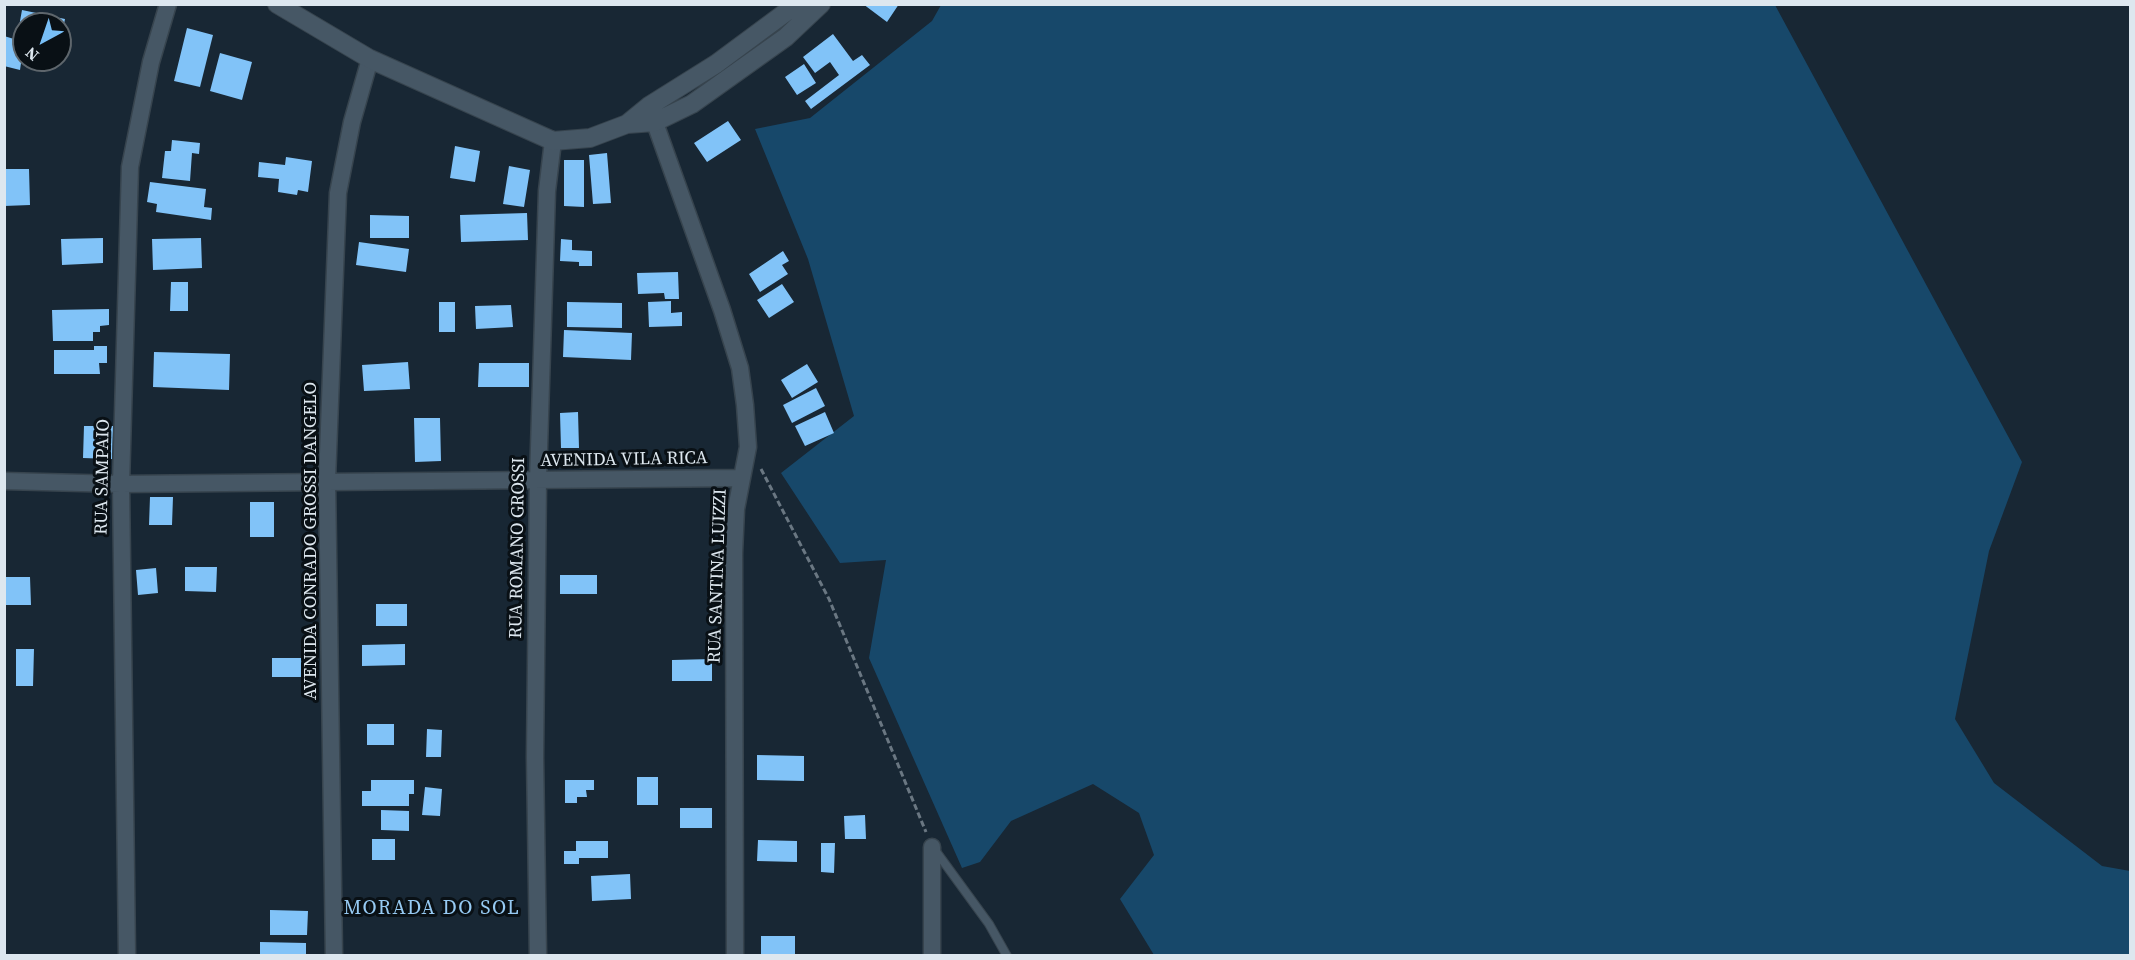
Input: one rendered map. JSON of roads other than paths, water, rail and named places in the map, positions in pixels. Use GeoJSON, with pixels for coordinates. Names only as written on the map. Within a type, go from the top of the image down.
{"type":"FeatureCollection","features":[{"type":"Feature","properties":{"kind":"street","name":"RUA SAMPAIO"},"geometry":{"type":"LineString","coordinates":[[127,956],[121,484],[130,167],[151,62],[168,4]]}},
{"type":"Feature","properties":{"kind":"street"},"geometry":{"type":"LineString","coordinates":[[277,4],[370,59],[553,141],[590,138],[652,114],[692,104],[786,37],[821,4]]}},
{"type":"Feature","properties":{"kind":"street"},"geometry":{"type":"LineString","coordinates":[[652,114],[797,4]]}},
{"type":"Feature","properties":{"kind":"street","name":"AVENIDA CONRADO GROSSI DANGELO"},"geometry":{"type":"LineString","coordinates":[[334,956],[327,480],[338,193],[352,122],[370,59]]}},
{"type":"Feature","properties":{"kind":"street","name":"RUA SANTINA LUIZZI"},"geometry":{"type":"LineString","coordinates":[[652,114],[740,368],[748,447],[740,478],[734,554],[735,956]]}},
{"type":"Feature","properties":{"kind":"street","name":"RUA ROMANO GROSSI"},"geometry":{"type":"LineString","coordinates":[[538,956],[535,757],[538,480],[547,191],[553,141]]}},
{"type":"Feature","properties":{"kind":"street","name":"AVENIDA VILA RICA"},"geometry":{"type":"LineString","coordinates":[[4,481],[121,484],[327,480],[740,478]]}},
{"type":"Feature","properties":{"kind":"street"},"geometry":{"type":"LineString","coordinates":[[932,847],[932,956]]}},
{"type":"Feature","properties":{"kind":"lane"},"geometry":{"type":"LineString","coordinates":[[932,847],[989,924],[1007,956]]}},
{"type":"Feature","properties":{"kind":"district","name":"MORADA DO SOL"},"geometry":{"type":"Point","coordinates":[432,909]}}]}
